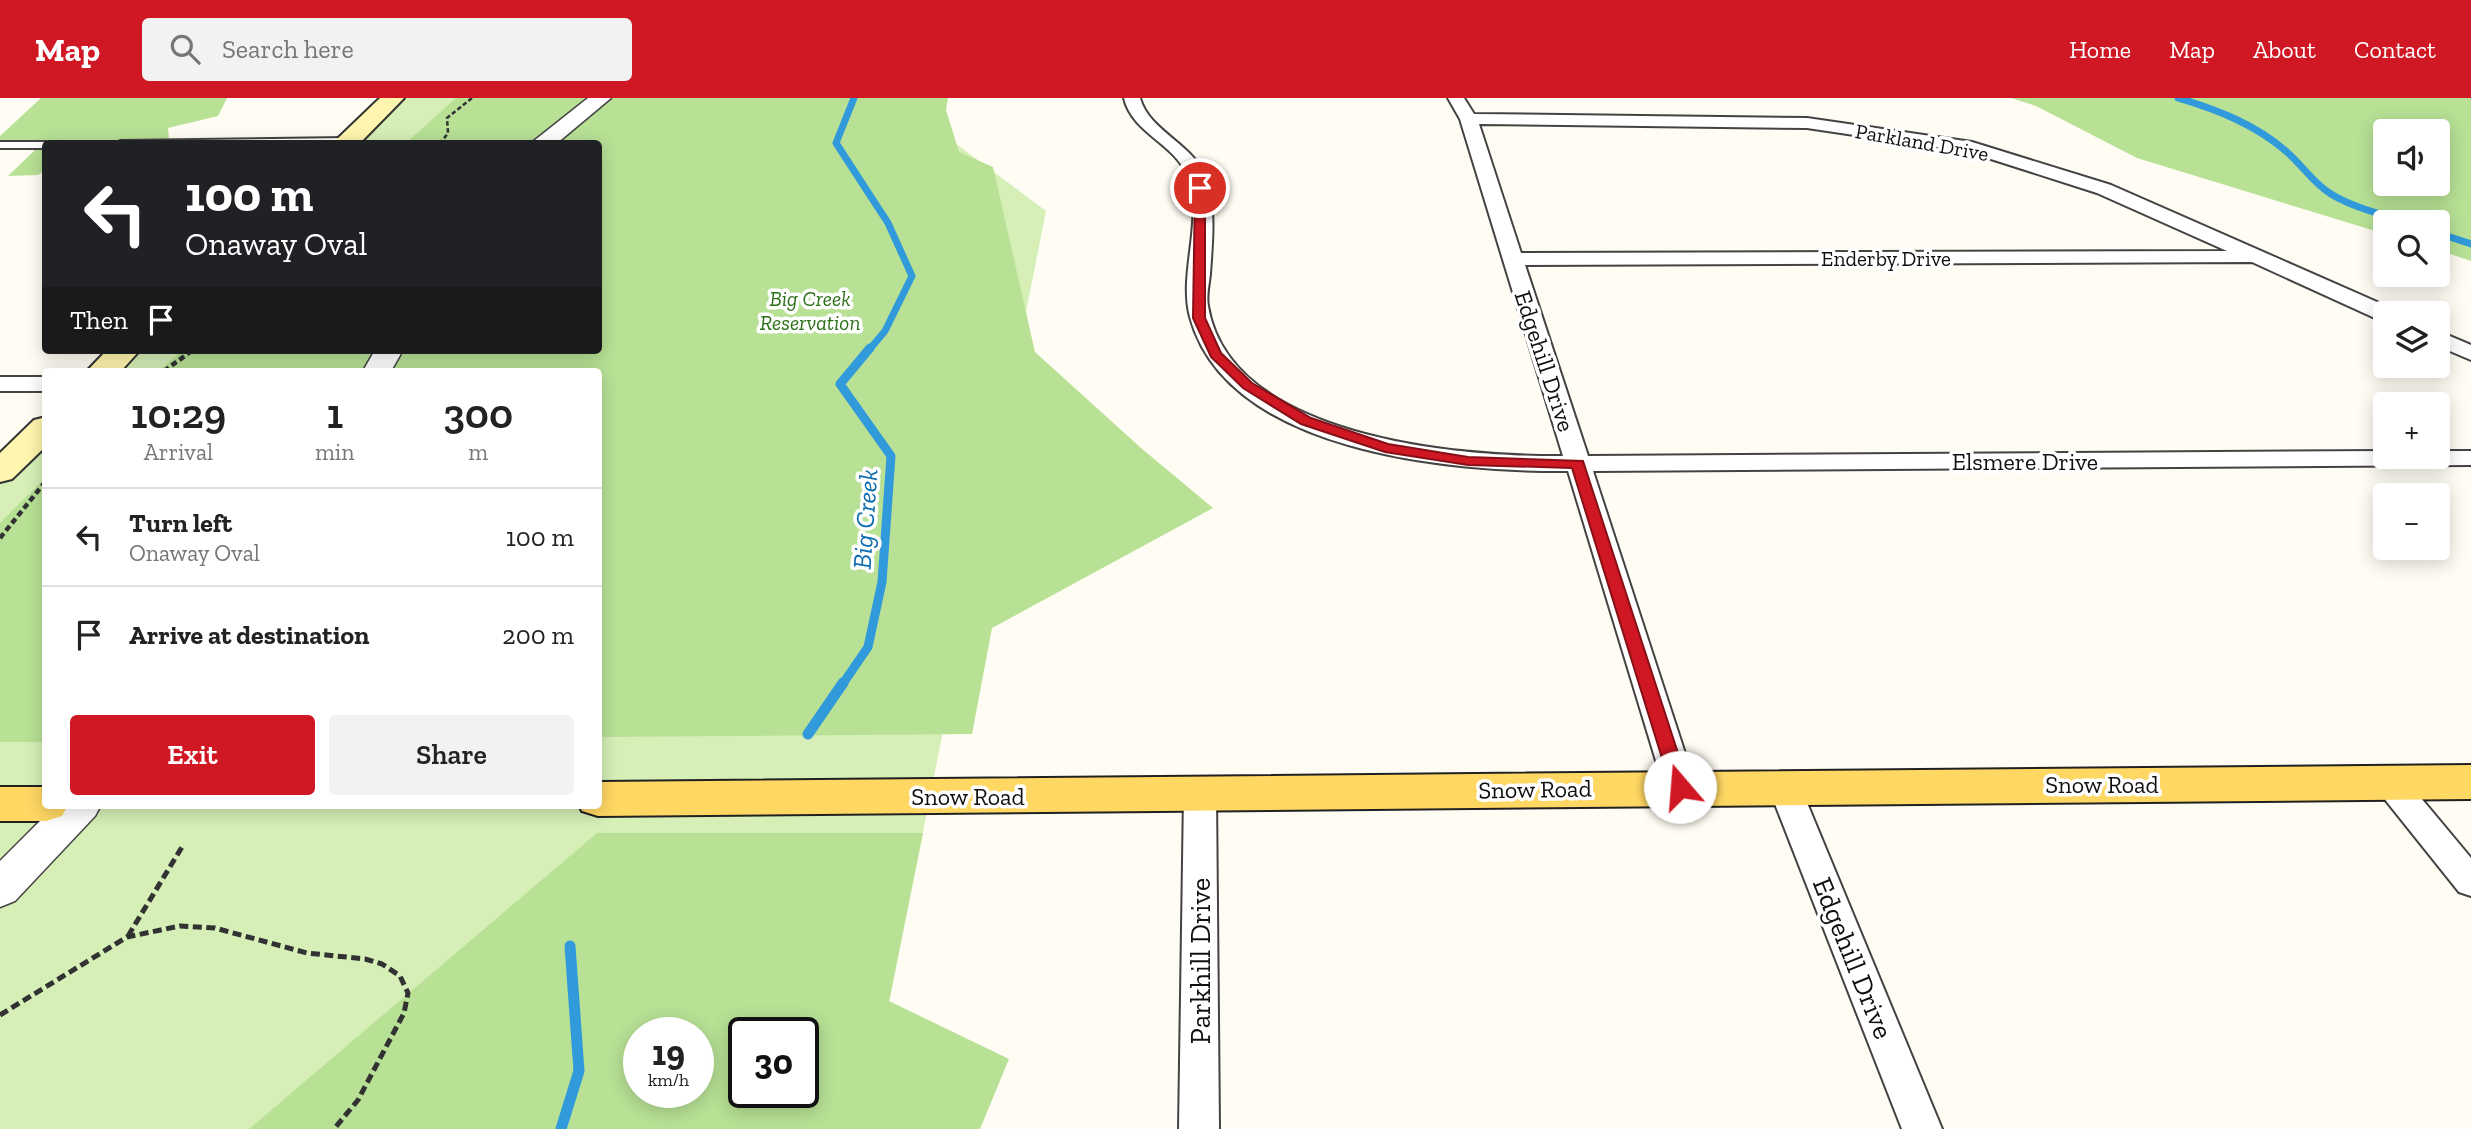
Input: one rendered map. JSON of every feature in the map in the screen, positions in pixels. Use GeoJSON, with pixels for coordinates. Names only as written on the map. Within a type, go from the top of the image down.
{"type":"FeatureCollection","features":[{"type":"Feature","properties":{"kind":"main road"},"geometry":{"type":"LineString","coordinates":[[347,140],[393,98]]}},
{"type":"Feature","properties":{"kind":"main road"},"geometry":{"type":"LineString","coordinates":[[106,368],[121,354]]}},
{"type":"Feature","properties":{"kind":"main road"},"geometry":{"type":"LineString","coordinates":[[0,472],[42,431]]}},
{"type":"Feature","properties":{"kind":"main road","name":"Snow Road"},"geometry":{"type":"LineString","coordinates":[[602,799],[1784,786],[2471,782]]}},
{"type":"Feature","properties":{"kind":"main road"},"geometry":{"type":"LineString","coordinates":[[0,804],[42,804]]}},
{"type":"Feature","properties":{"kind":"street"},"geometry":{"type":"LineString","coordinates":[[546,140],[601,98]]}},
{"type":"Feature","properties":{"kind":"street","name":"Elsmere Drive"},"geometry":{"type":"LineString","coordinates":[[1132,98],[1140,118],[1184,154],[1195,172],[1201,196],[1199,318],[1216,355],[1247,386],[1306,421],[1385,448],[1468,461],[1578,464],[2471,458]]}},
{"type":"Feature","properties":{"kind":"street","name":"Edgehill Drive"},"geometry":{"type":"LineString","coordinates":[[1456,98],[1469,120],[1680,787]]}},
{"type":"Feature","properties":{"kind":"street","name":"Parkland Drive"},"geometry":{"type":"LineString","coordinates":[[1469,120],[1807,123],[1972,147],[2105,190],[2373,309]]}},
{"type":"Feature","properties":{"kind":"street","name":"Enderby Drive"},"geometry":{"type":"LineString","coordinates":[[1513,259],[2259,257]]}},
{"type":"Feature","properties":{"kind":"street"},"geometry":{"type":"LineString","coordinates":[[2450,343],[2471,353]]}},
{"type":"Feature","properties":{"kind":"street"},"geometry":{"type":"LineString","coordinates":[[0,384],[42,384]]}},
{"type":"Feature","properties":{"kind":"street"},"geometry":{"type":"LineString","coordinates":[[2390,783],[2471,882]]}},
{"type":"Feature","properties":{"kind":"street","name":"Edgehill Drive"},"geometry":{"type":"LineString","coordinates":[[1784,786],[1922,1129]]}},
{"type":"Feature","properties":{"kind":"street","name":"Parkhill Drive"},"geometry":{"type":"LineString","coordinates":[[1199,1129],[1200,794]]}},
{"type":"Feature","properties":{"kind":"street"},"geometry":{"type":"LineString","coordinates":[[0,889],[76,809]]}},
{"type":"Feature","properties":{"kind":"lane"},"geometry":{"type":"LineString","coordinates":[[0,145],[42,145]]}},
{"type":"Feature","properties":{"kind":"path"},"geometry":{"type":"LineString","coordinates":[[443,140],[448,133],[447,118],[472,98]]}},
{"type":"Feature","properties":{"kind":"path"},"geometry":{"type":"LineString","coordinates":[[168,368],[187,354]]}},
{"type":"Feature","properties":{"kind":"path"},"geometry":{"type":"LineString","coordinates":[[0,537],[42,486]]}},
{"type":"Feature","properties":{"kind":"path"},"geometry":{"type":"LineString","coordinates":[[128,937],[183,847]]}},
{"type":"Feature","properties":{"kind":"path"},"geometry":{"type":"LineString","coordinates":[[0,1016],[128,937],[180,926],[215,928],[307,953],[366,959],[382,964],[400,976],[408,993],[404,1013],[358,1100],[334,1129]]}},
{"type":"Feature","properties":{"kind":"green space"},"geometry":{"type":"Polygon","coordinates":[[[41,98],[227,98],[218,116],[168,128],[169,138],[161,140],[42,140],[42,172],[38,175],[8,176],[36,149],[0,149],[0,136],[41,98]]]}},
{"type":"Feature","properties":{"kind":"green space","name":"Big Creek Reservation"},"geometry":{"type":"Polygon","coordinates":[[[389,98],[908,98],[900,102],[1046,211],[875,1074],[837,1129],[0,1129],[0,477],[42,435],[42,809],[602,809],[602,368],[112,368],[126,354],[602,354],[602,140],[345,140],[389,98]]]}},
{"type":"Feature","properties":{"kind":"green space"},"geometry":{"type":"Polygon","coordinates":[[[456,98],[948,98],[946,110],[959,152],[993,167],[1035,352],[1141,448],[1213,508],[992,628],[972,734],[602,737],[602,368],[162,368],[178,354],[602,354],[602,140],[409,140],[456,98]]]}},
{"type":"Feature","properties":{"kind":"green space"},"geometry":{"type":"Polygon","coordinates":[[[2011,98],[2471,98],[2471,261],[2450,254],[2450,210],[2373,210],[2373,230],[2137,158],[2036,106],[2011,98]]]}},
{"type":"Feature","properties":{"kind":"green space"},"geometry":{"type":"Polygon","coordinates":[[[42,481],[42,742],[0,742],[0,523],[42,481]]]}},
{"type":"Feature","properties":{"kind":"green space"},"geometry":{"type":"Polygon","coordinates":[[[597,833],[923,833],[889,1001],[1009,1059],[980,1129],[249,1129],[597,833]]]}},
{"type":"Feature","properties":{"kind":"waterway","name":"Big Creek"},"geometry":{"type":"LineString","coordinates":[[854,98],[836,143],[888,223],[912,276],[885,331],[869,350]]}},
{"type":"Feature","properties":{"kind":"waterway"},"geometry":{"type":"LineString","coordinates":[[2178,98],[2250,126],[2288,153],[2331,194],[2373,212]]}},
{"type":"Feature","properties":{"kind":"waterway"},"geometry":{"type":"LineString","coordinates":[[2450,237],[2471,244]]}},
{"type":"Feature","properties":{"kind":"waterway","name":"Big Creek"},"geometry":{"type":"LineString","coordinates":[[842,685],[868,647],[882,582],[891,456],[840,384],[870,348]]}},
{"type":"Feature","properties":{"kind":"waterway","name":"Big Creek"},"geometry":{"type":"LineString","coordinates":[[808,734],[843,683]]}},
{"type":"Feature","properties":{"kind":"waterway","name":"Big Creek"},"geometry":{"type":"LineString","coordinates":[[561,1129],[579,1071],[570,946]]}},
{"type":"Feature","properties":{"kind":"route"},"geometry":{"type":"LineString","coordinates":[[1200,188],[1197,304],[1199,318],[1216,355],[1247,386],[1306,421],[1385,448],[1468,461],[1578,464],[1680,787]]}}]}
